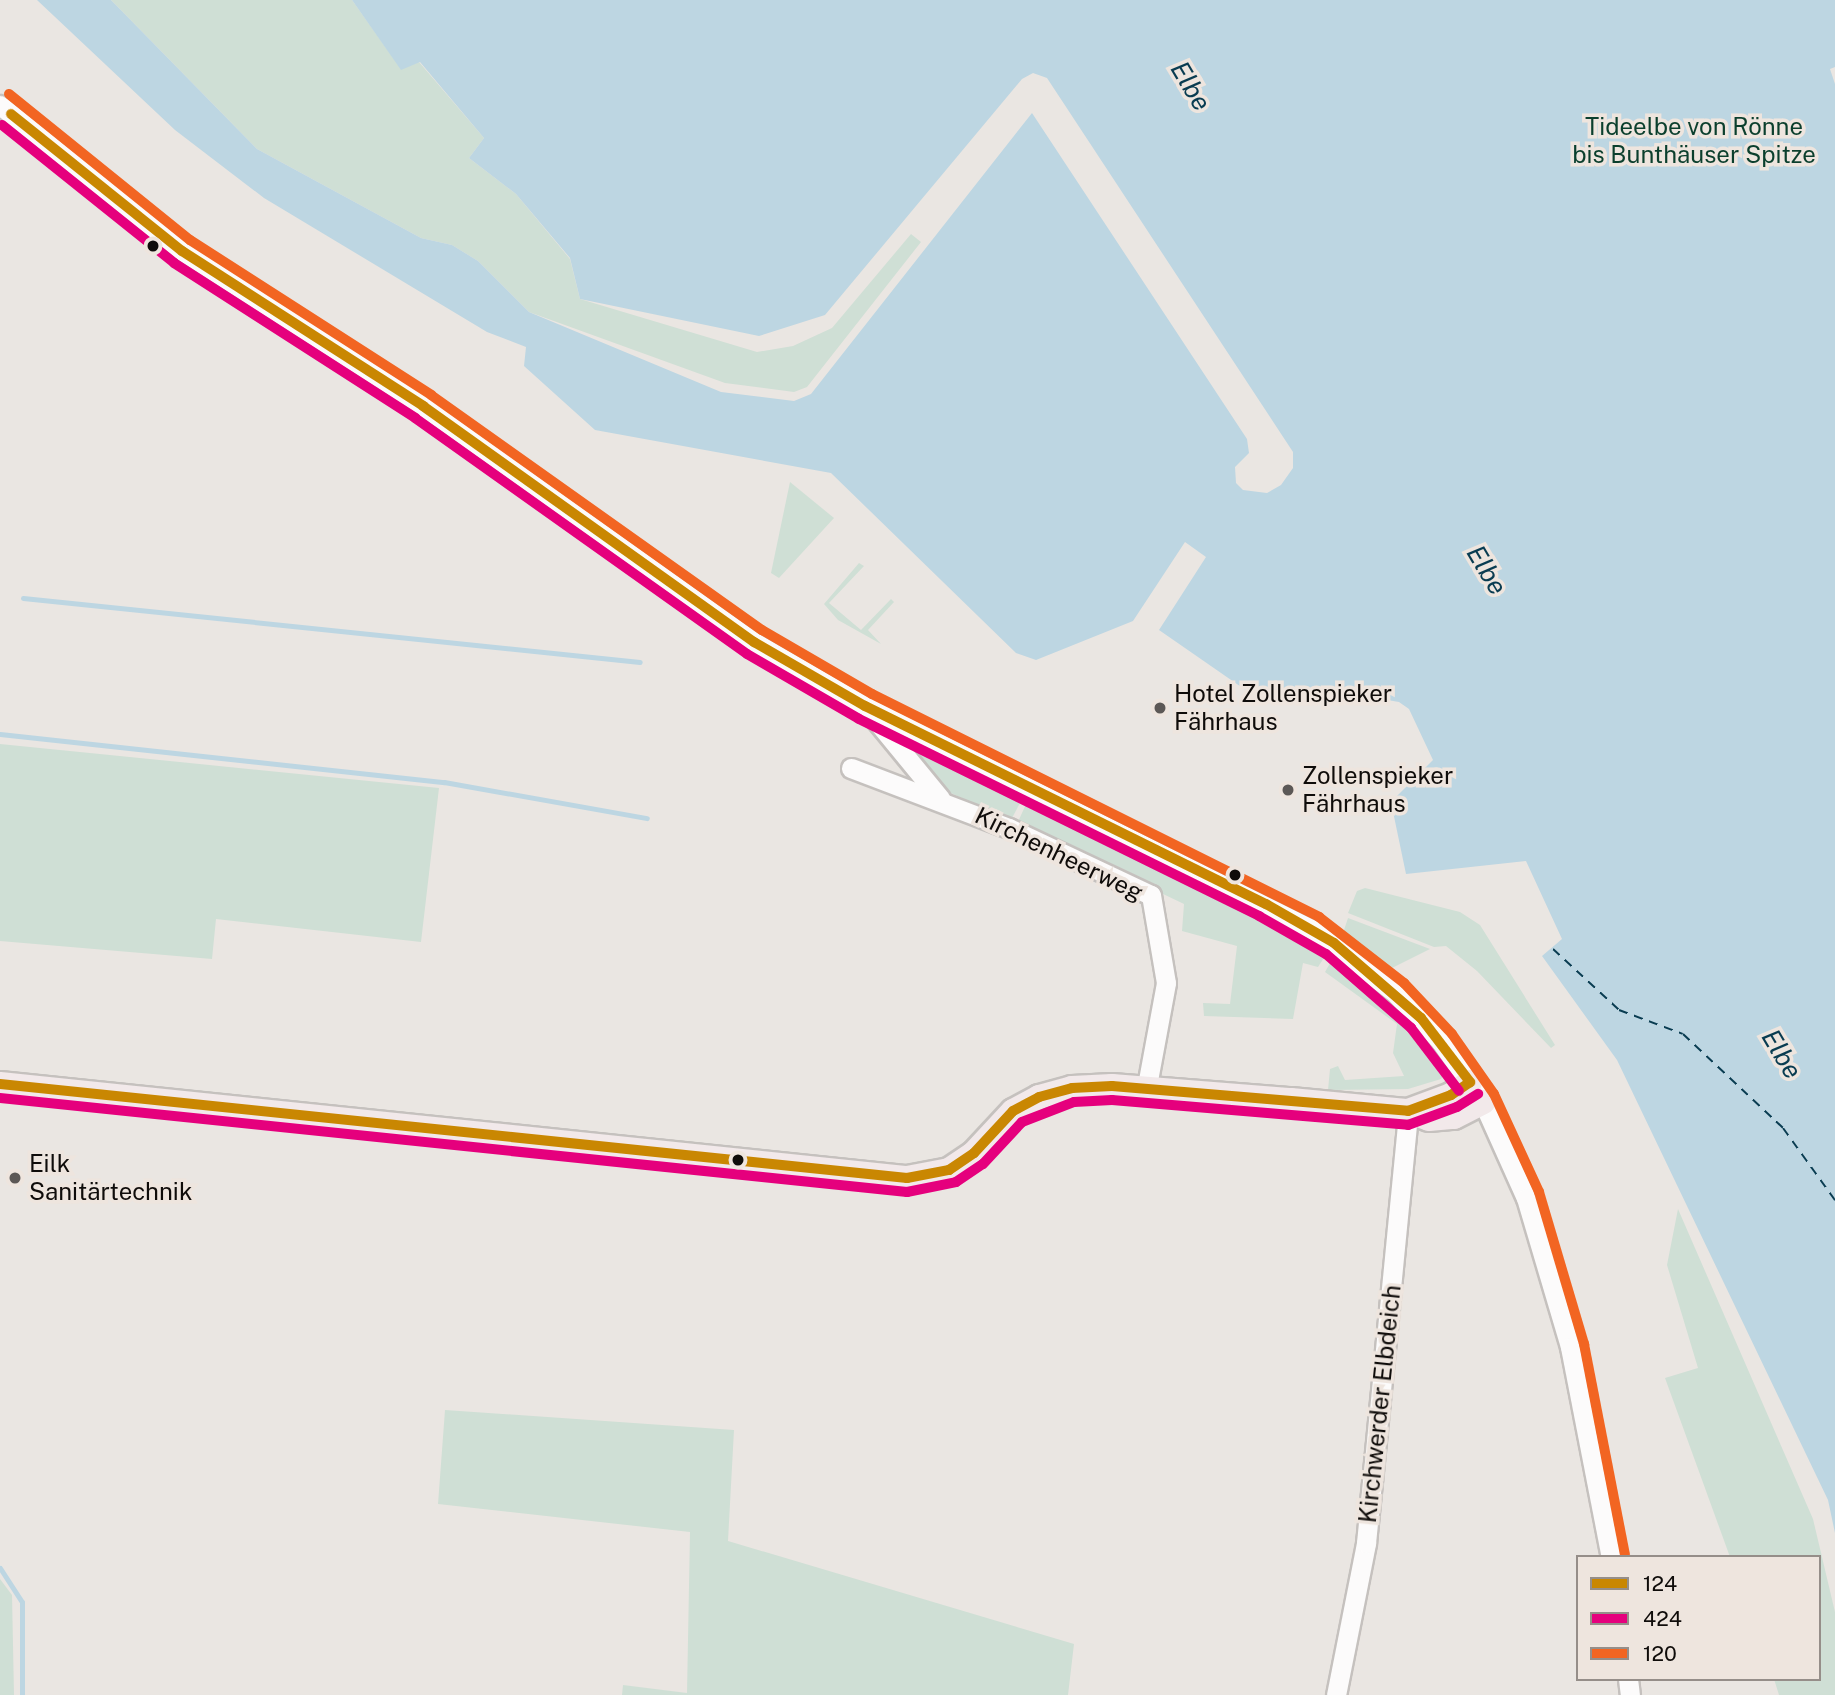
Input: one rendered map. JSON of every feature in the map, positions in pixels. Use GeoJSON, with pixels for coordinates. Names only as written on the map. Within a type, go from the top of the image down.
{"type":"FeatureCollection","features":[{"type":"Feature","properties":{"kind":"main road"},"geometry":{"type":"LineString","coordinates":[[0,1084],[907,1178],[934,1175],[961,1163],[1013,1111],[1039,1097],[1086,1086],[1408,1111],[1451,1095],[1477,1092]]}},
{"type":"Feature","properties":{"kind":"street"},"geometry":{"type":"LineString","coordinates":[[4,116],[242,293],[433,413],[710,613],[865,706],[1313,930],[1356,959],[1404,1002],[1477,1092],[1526,1198],[1570,1347],[1611,1555]]}},
{"type":"Feature","properties":{"kind":"street","name":"Kirchenheerweg"},"geometry":{"type":"LineString","coordinates":[[865,706],[941,799]]}},
{"type":"Feature","properties":{"kind":"street","name":"Kirchenheerweg"},"geometry":{"type":"LineString","coordinates":[[851,768],[941,799],[1151,895],[1166,983],[1146,1091]]}},
{"type":"Feature","properties":{"kind":"street","name":"Kirchwerder Elbdeich"},"geometry":{"type":"LineString","coordinates":[[1336,1695],[1366,1542],[1408,1111]]}},
{"type":"Feature","properties":{"kind":"shaded area"},"geometry":{"type":"Polygon","coordinates":[[[111,0],[352,0],[401,69],[419,62],[484,138],[469,158],[516,194],[570,259],[580,299],[757,352],[793,346],[832,328],[911,234],[921,242],[807,387],[794,392],[725,383],[529,312],[478,261],[452,245],[421,238],[257,149],[111,0]]]}},
{"type":"Feature","properties":{"kind":"shaded area"},"geometry":{"type":"Polygon","coordinates":[[[790,482],[834,518],[779,578],[771,573],[790,482]]]}},
{"type":"Feature","properties":{"kind":"shaded area"},"geometry":{"type":"Polygon","coordinates":[[[859,563],[864,566],[829,603],[861,630],[891,599],[894,602],[868,630],[881,644],[838,620],[824,604],[859,563]]]}},
{"type":"Feature","properties":{"kind":"shaded area"},"geometry":{"type":"Polygon","coordinates":[[[892,732],[1022,799],[1011,820],[944,790],[892,732]]]}},
{"type":"Feature","properties":{"kind":"shaded area"},"geometry":{"type":"Polygon","coordinates":[[[0,744],[439,788],[421,942],[216,919],[212,959],[0,941],[0,744]]]}},
{"type":"Feature","properties":{"kind":"shaded area"},"geometry":{"type":"Polygon","coordinates":[[[1027,802],[1316,942],[1327,953],[1318,967],[1303,963],[1293,1019],[1204,1016],[1203,1003],[1230,1004],[1237,946],[1182,931],[1184,904],[1017,824],[1027,802]]]}},
{"type":"Feature","properties":{"kind":"shaded area"},"geometry":{"type":"Polygon","coordinates":[[[1365,888],[1460,912],[1480,925],[1555,1045],[1551,1048],[1477,971],[1446,946],[1434,947],[1348,913],[1357,891],[1365,888]]]}},
{"type":"Feature","properties":{"kind":"shaded area"},"geometry":{"type":"Polygon","coordinates":[[[1348,918],[1430,949],[1390,969],[1343,933],[1348,918]]]}},
{"type":"Feature","properties":{"kind":"shaded area"},"geometry":{"type":"Polygon","coordinates":[[[1333,958],[1357,977],[1363,976],[1408,1018],[1441,1057],[1445,1073],[1441,1079],[1408,1089],[1328,1090],[1330,1069],[1338,1066],[1345,1080],[1404,1076],[1393,1053],[1397,1024],[1325,972],[1333,958]]]}},
{"type":"Feature","properties":{"kind":"shaded area"},"geometry":{"type":"Polygon","coordinates":[[[1678,1209],[1813,1519],[1835,1612],[1835,1695],[1779,1695],[1775,1681],[1821,1681],[1821,1555],[1729,1555],[1665,1378],[1698,1368],[1667,1265],[1678,1209]]]}},
{"type":"Feature","properties":{"kind":"shaded area"},"geometry":{"type":"Polygon","coordinates":[[[445,1410],[734,1430],[728,1541],[1074,1644],[1068,1695],[622,1695],[623,1685],[687,1693],[690,1532],[438,1504],[445,1410]]]}},
{"type":"Feature","properties":{"kind":"shaded area"},"geometry":{"type":"Polygon","coordinates":[[[0,1579],[12,1595],[14,1695],[0,1695],[0,1579]]]}},
{"type":"Feature","properties":{"kind":"water","name":"Elbe"},"geometry":{"type":"Polygon","coordinates":[[[37,0],[111,0],[257,149],[421,238],[452,245],[478,261],[529,312],[721,392],[794,401],[811,394],[1032,113],[1247,439],[1249,453],[1235,467],[1236,483],[1243,490],[1267,493],[1281,485],[1293,468],[1293,452],[1047,78],[1033,73],[1022,79],[825,315],[759,336],[580,299],[570,258],[516,194],[469,158],[484,138],[420,62],[401,70],[352,0],[1835,0],[1835,67],[1830,69],[1835,84],[1835,1533],[1828,1500],[1617,1060],[1542,956],[1562,939],[1526,861],[1406,874],[1391,802],[1433,760],[1409,709],[1399,702],[1358,695],[1247,691],[1159,630],[1206,557],[1185,542],[1133,621],[1036,660],[1016,653],[831,473],[595,430],[524,366],[526,347],[487,332],[264,198],[175,130],[37,0]]]}},
{"type":"Feature","properties":{"kind":"waterway"},"geometry":{"type":"LineString","coordinates":[[23,598],[640,662]]}},
{"type":"Feature","properties":{"kind":"waterway"},"geometry":{"type":"LineString","coordinates":[[0,734],[444,782],[647,818]]}},
{"type":"Feature","properties":{"kind":"waterway"},"geometry":{"type":"LineString","coordinates":[[0,1568],[22,1602],[22,1695]]}},
{"type":"Feature","properties":{"kind":"ferry route"},"geometry":{"type":"LineString","coordinates":[[1553,949],[1619,1010],[1683,1034],[1783,1128],[1835,1200]]}},
{"type":"Feature","properties":{"kind":"transit line","name":"120"},"geometry":{"type":"LineString","coordinates":[[9,94],[190,240],[431,395],[762,630],[872,694],[1319,917],[1404,983],[1452,1034],[1494,1094],[1539,1192],[1584,1344],[1625,1554]]}},
{"type":"Feature","properties":{"kind":"transit line","name":"124"},"geometry":{"type":"LineString","coordinates":[[11,114],[182,251],[423,406],[754,642],[865,706],[1266,904],[1334,943],[1421,1018],[1470,1082]]}},
{"type":"Feature","properties":{"kind":"transit line","name":"424"},"geometry":{"type":"LineString","coordinates":[[2,125],[174,263],[415,418],[747,654],[859,719],[1259,916],[1326,954],[1411,1028],[1459,1091]]}},
{"type":"Feature","properties":{"kind":"transit line","name":"124"},"geometry":{"type":"LineString","coordinates":[[0,1084],[907,1178],[949,1170],[974,1153],[1013,1111],[1039,1097],[1072,1088],[1112,1086],[1408,1111],[1451,1095],[1470,1082]]}},
{"type":"Feature","properties":{"kind":"transit line","name":"424"},"geometry":{"type":"LineString","coordinates":[[0,1098],[907,1192],[956,1182],[983,1164],[1022,1122],[1074,1102],[1112,1100],[1408,1125],[1457,1107],[1478,1094]]}},
{"type":"Feature","properties":{"kind":"place","name":"Hotel Zollenspieker Fährhaus"},"geometry":{"type":"Point","coordinates":[1160,708]}},
{"type":"Feature","properties":{"kind":"place","name":"Zollenspieker Fährhaus"},"geometry":{"type":"Point","coordinates":[1288,790]}},
{"type":"Feature","properties":{"kind":"place","name":"Eilk Sanitärtechnik"},"geometry":{"type":"Point","coordinates":[15,1178]}},
{"type":"Feature","properties":{"kind":"park label","name":"Tideelbe von Rönne bis Bunthäuser Spitze"},"geometry":{"type":"Point","coordinates":[1694,141]}}]}
